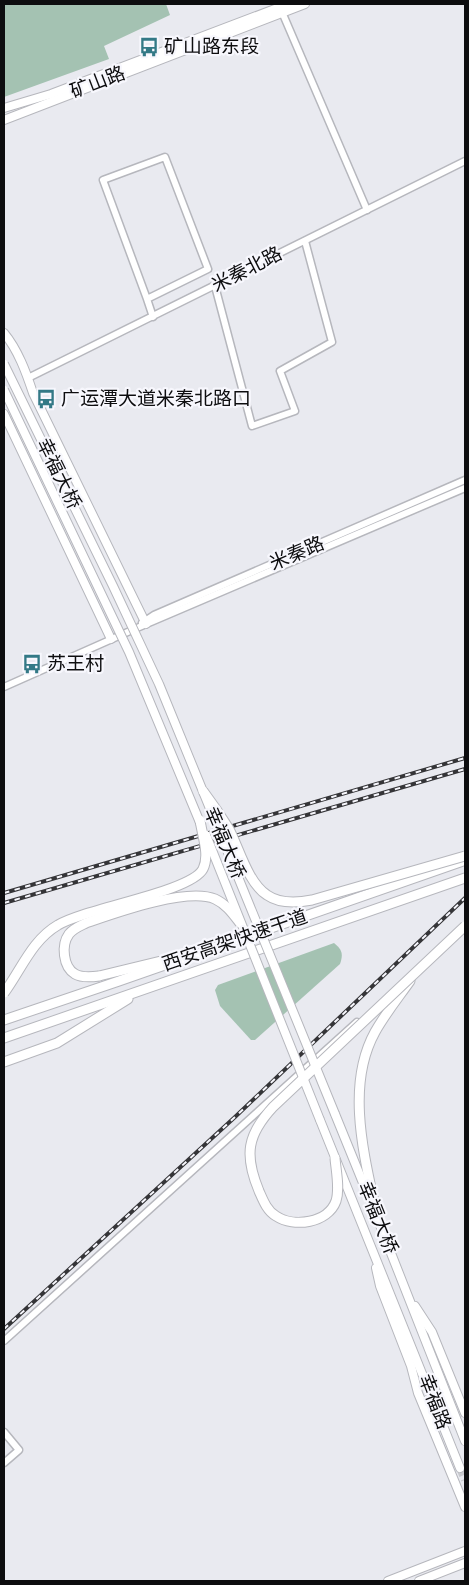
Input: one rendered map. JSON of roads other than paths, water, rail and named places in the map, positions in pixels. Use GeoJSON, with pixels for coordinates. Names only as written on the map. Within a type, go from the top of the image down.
{"type":"FeatureCollection","features":[{"type":"Feature","properties":{"kind":"highway"},"geometry":{"type":"LineString","coordinates":[[203,791],[230,831],[255,881],[263,892],[275,899],[292,902],[319,899],[465,858]]}},
{"type":"Feature","properties":{"kind":"highway"},"geometry":{"type":"LineString","coordinates":[[4,993],[33,947],[58,925],[93,911],[157,893],[199,874],[204,867],[206,853],[200,820]]}},
{"type":"Feature","properties":{"kind":"highway","name":"西安高架快速干道"},"geometry":{"type":"LineString","coordinates":[[4,1020],[263,931],[465,858]]}},
{"type":"Feature","properties":{"kind":"highway","name":"西安高架快速干道"},"geometry":{"type":"LineString","coordinates":[[4,1038],[465,878]]}},
{"type":"Feature","properties":{"kind":"highway"},"geometry":{"type":"LineString","coordinates":[[219,946],[99,976],[86,977],[77,975],[70,969],[66,959],[65,947],[69,935],[74,929],[86,923],[186,895],[205,896],[214,899],[229,909],[240,923]]}},
{"type":"Feature","properties":{"kind":"highway"},"geometry":{"type":"LineString","coordinates":[[336,1158],[337,1195],[330,1209],[321,1218],[310,1221],[295,1222],[281,1219],[270,1212],[256,1182],[250,1162],[252,1139],[255,1129],[274,1107],[465,926]]}},
{"type":"Feature","properties":{"kind":"highway"},"geometry":{"type":"LineString","coordinates":[[378,1221],[361,1136],[360,1085],[374,1033],[419,969]]}},
{"type":"Feature","properties":{"kind":"highway"},"geometry":{"type":"LineString","coordinates":[[4,1062],[57,1043],[138,992]]}},
{"type":"Feature","properties":{"kind":"main road","name":"矿山路"},"geometry":{"type":"LineString","coordinates":[[4,108],[51,94],[288,4]]}},
{"type":"Feature","properties":{"kind":"main road","name":"矿山路"},"geometry":{"type":"LineString","coordinates":[[4,120],[300,5]]}},
{"type":"Feature","properties":{"kind":"main road"},"geometry":{"type":"LineString","coordinates":[[4,333],[11,341],[33,393],[145,623]]}},
{"type":"Feature","properties":{"kind":"main road","name":"幸福大桥"},"geometry":{"type":"LineString","coordinates":[[4,364],[138,638],[203,791],[422,1332]]}},
{"type":"Feature","properties":{"kind":"main road","name":"幸福大桥"},"geometry":{"type":"LineString","coordinates":[[4,390],[125,643],[200,820],[240,923],[409,1337]]}},
{"type":"Feature","properties":{"kind":"main road"},"geometry":{"type":"LineString","coordinates":[[4,414],[112,639]]}},
{"type":"Feature","properties":{"kind":"main road"},"geometry":{"type":"LineString","coordinates":[[368,1238],[380,1286],[411,1366],[418,1394],[465,1507]]}},
{"type":"Feature","properties":{"kind":"main road"},"geometry":{"type":"LineString","coordinates":[[406,1292],[432,1332],[465,1413]]}},
{"type":"Feature","properties":{"kind":"main road","name":"幸福路"},"geometry":{"type":"LineString","coordinates":[[422,1332],[465,1441]]}},
{"type":"Feature","properties":{"kind":"main road","name":"幸福路"},"geometry":{"type":"LineString","coordinates":[[409,1337],[460,1468]]}},
{"type":"Feature","properties":{"kind":"main road"},"geometry":{"type":"LineString","coordinates":[[388,1581],[465,1551]]}},
{"type":"Feature","properties":{"kind":"main road"},"geometry":{"type":"LineString","coordinates":[[419,1581],[465,1563]]}},
{"type":"Feature","properties":{"kind":"street"},"geometry":{"type":"LineString","coordinates":[[282,12],[367,210]]}},
{"type":"Feature","properties":{"kind":"street"},"geometry":{"type":"LineString","coordinates":[[147,298],[208,269],[165,157],[103,180],[154,317]]}},
{"type":"Feature","properties":{"kind":"street","name":"米秦北路"},"geometry":{"type":"LineString","coordinates":[[28,378],[465,161]]}},
{"type":"Feature","properties":{"kind":"street"},"geometry":{"type":"LineString","coordinates":[[215,286],[252,426],[295,411],[280,371],[332,342],[305,241]]}},
{"type":"Feature","properties":{"kind":"street","name":"米秦路"},"geometry":{"type":"LineString","coordinates":[[145,623],[154,615],[465,480]]}},
{"type":"Feature","properties":{"kind":"street","name":"米秦路"},"geometry":{"type":"LineString","coordinates":[[4,687],[145,623],[465,488]]}},
{"type":"Feature","properties":{"kind":"street"},"geometry":{"type":"LineString","coordinates":[[4,1341],[357,1022]]}},
{"type":"Feature","properties":{"kind":"street"},"geometry":{"type":"LineString","coordinates":[[4,1432],[19,1450],[4,1463]]}},
{"type":"Feature","properties":{"kind":"tunnel"},"geometry":{"type":"LineString","coordinates":[[460,1468],[465,1480]]}},
{"type":"Feature","properties":{"kind":"railway"},"geometry":{"type":"LineString","coordinates":[[4,893],[465,758]]}},
{"type":"Feature","properties":{"kind":"railway"},"geometry":{"type":"LineString","coordinates":[[4,903],[465,769]]}},
{"type":"Feature","properties":{"kind":"railway"},"geometry":{"type":"LineString","coordinates":[[4,1329],[235,1117],[465,898]]}},
{"type":"Feature","properties":{"kind":"place","name":"矿山路东段"},"geometry":{"type":"Point","coordinates":[149,47]}},
{"type":"Feature","properties":{"kind":"place","name":"广运潭大道米秦北路口"},"geometry":{"type":"Point","coordinates":[46,399]}},
{"type":"Feature","properties":{"kind":"place","name":"苏王村"},"geometry":{"type":"Point","coordinates":[32,664]}}]}
